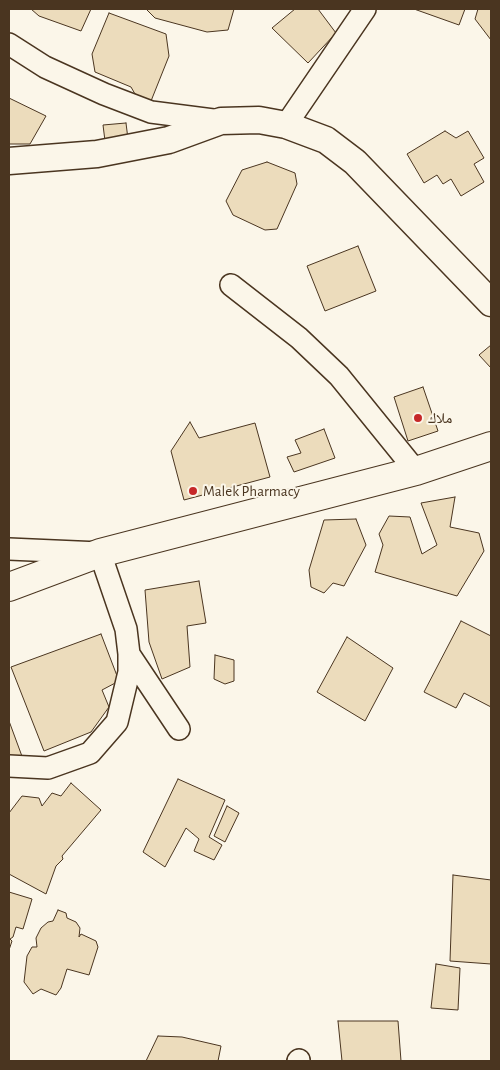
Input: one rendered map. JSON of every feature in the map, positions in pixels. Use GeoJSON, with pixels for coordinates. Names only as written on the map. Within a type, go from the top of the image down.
{"type":"FeatureCollection","features":[{"type":"Feature","properties":{"kind":"highway"},"geometry":{"type":"LineString","coordinates":[[9,587],[100,553],[416,471],[491,446]]}},
{"type":"Feature","properties":{"kind":"street"},"geometry":{"type":"LineString","coordinates":[[286,125],[365,9]]}},
{"type":"Feature","properties":{"kind":"street"},"geometry":{"type":"LineString","coordinates":[[9,44],[45,68],[151,112],[221,121],[259,120],[286,125],[326,140],[356,162],[491,303]]}},
{"type":"Feature","properties":{"kind":"street"},"geometry":{"type":"LineString","coordinates":[[9,161],[98,154],[169,140],[221,121]]}},
{"type":"Feature","properties":{"kind":"street"},"geometry":{"type":"LineString","coordinates":[[230,285],[299,338],[339,376],[416,471]]}},
{"type":"Feature","properties":{"kind":"street"},"geometry":{"type":"LineString","coordinates":[[9,549],[100,553],[126,629],[129,654],[129,672],[117,722],[90,753],[48,768],[9,766]]}},
{"type":"Feature","properties":{"kind":"street"},"geometry":{"type":"LineString","coordinates":[[129,654],[180,729]]}},
{"type":"Feature","properties":{"kind":"building"},"geometry":{"type":"Polygon","coordinates":[[[31,9],[91,9],[81,31],[39,16],[31,9]]]}},
{"type":"Feature","properties":{"kind":"building"},"geometry":{"type":"Polygon","coordinates":[[[146,9],[234,9],[228,30],[207,32],[155,18],[146,9]]]}},
{"type":"Feature","properties":{"kind":"building"},"geometry":{"type":"Polygon","coordinates":[[[295,9],[318,9],[336,33],[308,63],[272,28],[295,9]]]}},
{"type":"Feature","properties":{"kind":"building"},"geometry":{"type":"Polygon","coordinates":[[[414,9],[465,9],[459,25],[414,9]]]}},
{"type":"Feature","properties":{"kind":"building"},"geometry":{"type":"Polygon","coordinates":[[[478,9],[491,9],[491,40],[475,19],[478,9]]]}},
{"type":"Feature","properties":{"kind":"building"},"geometry":{"type":"Polygon","coordinates":[[[109,13],[166,34],[169,56],[151,101],[135,94],[131,87],[95,72],[92,54],[109,13]]]}},
{"type":"Feature","properties":{"kind":"building"},"geometry":{"type":"Polygon","coordinates":[[[9,98],[46,116],[30,144],[9,144],[9,98]]]}},
{"type":"Feature","properties":{"kind":"building"},"geometry":{"type":"Polygon","coordinates":[[[126,123],[128,139],[105,141],[103,125],[126,123]]]}},
{"type":"Feature","properties":{"kind":"building"},"geometry":{"type":"Polygon","coordinates":[[[445,131],[456,138],[468,131],[484,158],[474,164],[484,182],[461,196],[451,179],[443,184],[437,175],[424,183],[407,154],[445,131]]]}},
{"type":"Feature","properties":{"kind":"building"},"geometry":{"type":"Polygon","coordinates":[[[267,162],[295,173],[297,184],[277,229],[265,230],[233,215],[226,201],[242,170],[267,162]]]}},
{"type":"Feature","properties":{"kind":"building"},"geometry":{"type":"Polygon","coordinates":[[[358,246],[376,291],[325,311],[307,266],[358,246]]]}},
{"type":"Feature","properties":{"kind":"building"},"geometry":{"type":"Polygon","coordinates":[[[491,345],[491,368],[479,355],[491,345]]]}},
{"type":"Feature","properties":{"kind":"building"},"geometry":{"type":"Polygon","coordinates":[[[423,387],[438,431],[408,441],[394,397],[423,387]]]}},
{"type":"Feature","properties":{"kind":"building"},"geometry":{"type":"Polygon","coordinates":[[[190,422],[199,438],[255,423],[270,477],[184,500],[171,451],[190,422]]]}},
{"type":"Feature","properties":{"kind":"building"},"geometry":{"type":"Polygon","coordinates":[[[324,429],[335,458],[294,472],[287,457],[301,453],[295,440],[324,429]]]}},
{"type":"Feature","properties":{"kind":"building"},"geometry":{"type":"Polygon","coordinates":[[[455,497],[450,527],[479,533],[484,551],[457,596],[375,572],[383,545],[379,534],[389,516],[410,517],[422,554],[437,545],[421,503],[455,497]]]}},
{"type":"Feature","properties":{"kind":"building"},"geometry":{"type":"Polygon","coordinates":[[[356,519],[366,545],[344,586],[333,583],[324,593],[311,587],[309,570],[324,520],[356,519]]]}},
{"type":"Feature","properties":{"kind":"building"},"geometry":{"type":"Polygon","coordinates":[[[199,581],[206,623],[187,626],[190,667],[162,679],[149,642],[145,590],[199,581]]]}},
{"type":"Feature","properties":{"kind":"building"},"geometry":{"type":"Polygon","coordinates":[[[461,621],[491,636],[491,707],[464,693],[456,708],[424,692],[461,621]]]}},
{"type":"Feature","properties":{"kind":"building"},"geometry":{"type":"Polygon","coordinates":[[[101,634],[119,681],[102,690],[109,707],[91,732],[44,751],[11,667],[101,634]]]}},
{"type":"Feature","properties":{"kind":"building"},"geometry":{"type":"Polygon","coordinates":[[[347,637],[393,668],[365,721],[317,692],[347,637]]]}},
{"type":"Feature","properties":{"kind":"building"},"geometry":{"type":"Polygon","coordinates":[[[215,655],[234,660],[234,681],[225,684],[214,679],[215,655]]]}},
{"type":"Feature","properties":{"kind":"building"},"geometry":{"type":"Polygon","coordinates":[[[9,721],[23,759],[9,759],[9,721]]]}},
{"type":"Feature","properties":{"kind":"building"},"geometry":{"type":"Polygon","coordinates":[[[178,779],[225,800],[209,837],[222,845],[214,860],[194,851],[199,839],[186,828],[165,867],[143,852],[178,779]]]}},
{"type":"Feature","properties":{"kind":"building"},"geometry":{"type":"Polygon","coordinates":[[[71,783],[101,810],[62,856],[63,859],[56,866],[46,894],[9,874],[9,813],[22,796],[39,798],[42,806],[52,793],[61,796],[71,783]]]}},
{"type":"Feature","properties":{"kind":"building"},"geometry":{"type":"Polygon","coordinates":[[[227,806],[239,813],[225,842],[214,836],[227,806]]]}},
{"type":"Feature","properties":{"kind":"building"},"geometry":{"type":"Polygon","coordinates":[[[453,875],[491,880],[491,964],[450,961],[453,875]]]}},
{"type":"Feature","properties":{"kind":"building"},"geometry":{"type":"Polygon","coordinates":[[[9,892],[32,899],[23,929],[16,927],[13,937],[10,939],[12,941],[9,950],[9,892]]]}},
{"type":"Feature","properties":{"kind":"building"},"geometry":{"type":"Polygon","coordinates":[[[58,910],[66,913],[67,918],[76,922],[80,928],[79,937],[81,934],[96,941],[98,947],[89,975],[67,969],[61,988],[56,995],[41,989],[33,994],[24,982],[27,956],[32,947],[37,947],[36,938],[41,928],[48,922],[53,921],[58,910]]]}},
{"type":"Feature","properties":{"kind":"building"},"geometry":{"type":"Polygon","coordinates":[[[436,964],[460,968],[458,1010],[431,1008],[436,964]]]}},
{"type":"Feature","properties":{"kind":"building"},"geometry":{"type":"Polygon","coordinates":[[[338,1021],[398,1021],[401,1061],[342,1061],[338,1021]]]}},
{"type":"Feature","properties":{"kind":"building"},"geometry":{"type":"Polygon","coordinates":[[[158,1036],[182,1037],[221,1046],[218,1061],[146,1061],[158,1036]]]}},
{"type":"Feature","properties":{"kind":"place","name":"ملاك"},"geometry":{"type":"Point","coordinates":[418,418]}},
{"type":"Feature","properties":{"kind":"place","name":"Malek Pharmacy"},"geometry":{"type":"Point","coordinates":[193,491]}}]}
